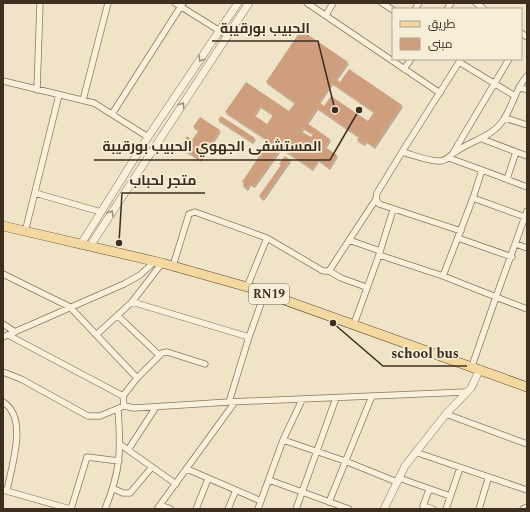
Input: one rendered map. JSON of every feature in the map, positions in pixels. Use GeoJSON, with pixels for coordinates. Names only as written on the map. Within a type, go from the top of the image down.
{"type":"FeatureCollection","features":[{"type":"Feature","properties":{"kind":"main road","name":"RN19"},"geometry":{"type":"LineString","coordinates":[[3,226],[173,266],[265,292],[527,387]]}},
{"type":"Feature","properties":{"kind":"street"},"geometry":{"type":"LineString","coordinates":[[37,90],[40,3]]}},
{"type":"Feature","properties":{"kind":"street"},"geometry":{"type":"LineString","coordinates":[[83,100],[108,3]]}},
{"type":"Feature","properties":{"kind":"street"},"geometry":{"type":"LineString","coordinates":[[175,3],[182,5],[228,36]]}},
{"type":"Feature","properties":{"kind":"street"},"geometry":{"type":"LineString","coordinates":[[85,245],[101,212],[148,137],[238,3]]}},
{"type":"Feature","properties":{"kind":"street"},"geometry":{"type":"LineString","coordinates":[[85,245],[249,3]]}},
{"type":"Feature","properties":{"kind":"street"},"geometry":{"type":"LineString","coordinates":[[307,3],[440,92]]}},
{"type":"Feature","properties":{"kind":"street"},"geometry":{"type":"LineString","coordinates":[[326,15],[333,3]]}},
{"type":"Feature","properties":{"kind":"street"},"geometry":{"type":"LineString","coordinates":[[382,3],[392,9]]}},
{"type":"Feature","properties":{"kind":"street"},"geometry":{"type":"LineString","coordinates":[[112,114],[182,5]]}},
{"type":"Feature","properties":{"kind":"street"},"geometry":{"type":"LineString","coordinates":[[404,69],[410,60]]}},
{"type":"Feature","properties":{"kind":"street"},"geometry":{"type":"LineString","coordinates":[[329,271],[376,199],[377,192],[460,60],[494,84],[515,96]]}},
{"type":"Feature","properties":{"kind":"street"},"geometry":{"type":"LineString","coordinates":[[449,158],[508,60]]}},
{"type":"Feature","properties":{"kind":"street"},"geometry":{"type":"LineString","coordinates":[[453,153],[482,139],[499,127],[505,118],[519,88],[527,76]]}},
{"type":"Feature","properties":{"kind":"street"},"geometry":{"type":"LineString","coordinates":[[3,82],[99,105],[148,137]]}},
{"type":"Feature","properties":{"kind":"street"},"geometry":{"type":"LineString","coordinates":[[519,88],[527,90]]}},
{"type":"Feature","properties":{"kind":"street"},"geometry":{"type":"LineString","coordinates":[[25,232],[59,96]]}},
{"type":"Feature","properties":{"kind":"street"},"geometry":{"type":"LineString","coordinates":[[505,118],[527,125]]}},
{"type":"Feature","properties":{"kind":"street"},"geometry":{"type":"LineString","coordinates":[[482,139],[527,156]]}},
{"type":"Feature","properties":{"kind":"street"},"geometry":{"type":"LineString","coordinates":[[402,152],[436,161],[449,158],[527,187]]}},
{"type":"Feature","properties":{"kind":"street"},"geometry":{"type":"LineString","coordinates":[[507,179],[516,152]]}},
{"type":"Feature","properties":{"kind":"street"},"geometry":{"type":"LineString","coordinates":[[443,276],[461,231],[482,170]]}},
{"type":"Feature","properties":{"kind":"street"},"geometry":{"type":"LineString","coordinates":[[35,193],[101,212]]}},
{"type":"Feature","properties":{"kind":"street"},"geometry":{"type":"LineString","coordinates":[[384,509],[398,480],[415,452],[475,381],[476,368],[496,297],[512,257],[526,214],[473,198]]}},
{"type":"Feature","properties":{"kind":"street"},"geometry":{"type":"LineString","coordinates":[[376,199],[379,204],[393,210],[461,231]]}},
{"type":"Feature","properties":{"kind":"street"},"geometry":{"type":"LineString","coordinates":[[354,324],[393,210]]}},
{"type":"Feature","properties":{"kind":"street"},"geometry":{"type":"LineString","coordinates":[[173,266],[189,214],[192,212],[199,212],[267,238],[323,271],[329,271],[341,278],[366,287]]}},
{"type":"Feature","properties":{"kind":"street"},"geometry":{"type":"LineString","coordinates":[[247,287],[267,238]]}},
{"type":"Feature","properties":{"kind":"street"},"geometry":{"type":"LineString","coordinates":[[458,238],[512,257]]}},
{"type":"Feature","properties":{"kind":"street"},"geometry":{"type":"LineString","coordinates":[[349,240],[379,253],[527,309]]}},
{"type":"Feature","properties":{"kind":"street"},"geometry":{"type":"LineString","coordinates":[[516,244],[527,248]]}},
{"type":"Feature","properties":{"kind":"street"},"geometry":{"type":"LineString","coordinates":[[96,335],[132,302],[158,263]]}},
{"type":"Feature","properties":{"kind":"street"},"geometry":{"type":"LineString","coordinates":[[6,336],[140,275],[158,263]]}},
{"type":"Feature","properties":{"kind":"street"},"geometry":{"type":"LineString","coordinates":[[3,274],[70,307],[137,378]]}},
{"type":"Feature","properties":{"kind":"street"},"geometry":{"type":"LineString","coordinates":[[171,509],[159,507],[187,469],[232,402],[249,337],[265,292]]}},
{"type":"Feature","properties":{"kind":"street"},"geometry":{"type":"LineString","coordinates":[[132,302],[249,337]]}},
{"type":"Feature","properties":{"kind":"street"},"geometry":{"type":"LineString","coordinates":[[118,316],[160,355]]}},
{"type":"Feature","properties":{"kind":"street"},"geometry":{"type":"LineString","coordinates":[[3,324],[15,332]]}},
{"type":"Feature","properties":{"kind":"street"},"geometry":{"type":"LineString","coordinates":[[6,336],[123,396]]}},
{"type":"Feature","properties":{"kind":"street"},"geometry":{"type":"LineString","coordinates":[[124,406],[123,396],[137,378],[160,355],[167,352],[205,364]]}},
{"type":"Feature","properties":{"kind":"street"},"geometry":{"type":"LineString","coordinates":[[3,372],[21,379],[88,416],[100,416],[124,406],[134,408],[232,402],[466,392]]}},
{"type":"Feature","properties":{"kind":"street"},"geometry":{"type":"LineString","coordinates":[[329,502],[372,396]]}},
{"type":"Feature","properties":{"kind":"street"},"geometry":{"type":"LineString","coordinates":[[296,509],[336,398]]}},
{"type":"Feature","properties":{"kind":"street"},"geometry":{"type":"LineString","coordinates":[[258,509],[283,440],[302,400]]}},
{"type":"Feature","properties":{"kind":"street"},"geometry":{"type":"LineString","coordinates":[[3,402],[11,408],[18,431],[5,491],[67,508],[87,457],[119,461]]}},
{"type":"Feature","properties":{"kind":"street"},"geometry":{"type":"LineString","coordinates":[[128,450],[156,407]]}},
{"type":"Feature","properties":{"kind":"street"},"geometry":{"type":"LineString","coordinates":[[105,509],[114,488],[119,461],[121,445],[118,409]]}},
{"type":"Feature","properties":{"kind":"street"},"geometry":{"type":"LineString","coordinates":[[446,414],[527,444]]}},
{"type":"Feature","properties":{"kind":"street"},"geometry":{"type":"LineString","coordinates":[[283,440],[398,480],[450,496]]}},
{"type":"Feature","properties":{"kind":"street"},"geometry":{"type":"LineString","coordinates":[[121,445],[176,484]]}},
{"type":"Feature","properties":{"kind":"street"},"geometry":{"type":"LineString","coordinates":[[415,452],[488,479],[527,490]]}},
{"type":"Feature","properties":{"kind":"street"},"geometry":{"type":"LineString","coordinates":[[114,488],[123,494],[130,493],[152,467]]}},
{"type":"Feature","properties":{"kind":"street"},"geometry":{"type":"LineString","coordinates":[[446,509],[460,468]]}},
{"type":"Feature","properties":{"kind":"street"},"geometry":{"type":"LineString","coordinates":[[187,469],[261,501]]}},
{"type":"Feature","properties":{"kind":"street"},"geometry":{"type":"LineString","coordinates":[[196,509],[208,479]]}},
{"type":"Feature","properties":{"kind":"street"},"geometry":{"type":"LineString","coordinates":[[479,509],[488,479]]}},
{"type":"Feature","properties":{"kind":"street"},"geometry":{"type":"LineString","coordinates":[[269,480],[329,502],[340,508],[349,509]]}},
{"type":"Feature","properties":{"kind":"street"},"geometry":{"type":"LineString","coordinates":[[228,509],[236,490]]}},
{"type":"Feature","properties":{"kind":"street"},"geometry":{"type":"LineString","coordinates":[[429,490],[423,507],[433,509]]}},
{"type":"Feature","properties":{"kind":"street"},"geometry":{"type":"LineString","coordinates":[[523,509],[527,507]]}},
{"type":"Feature","properties":{"kind":"building"},"geometry":{"type":"Polygon","coordinates":[[[301,30],[348,62],[336,79],[340,82],[349,69],[402,105],[374,147],[366,141],[364,144],[357,140],[359,137],[317,108],[307,123],[330,139],[325,147],[337,155],[329,168],[318,160],[312,169],[281,148],[254,186],[250,184],[247,189],[243,186],[244,183],[242,182],[269,141],[225,112],[246,82],[289,111],[295,103],[266,82],[301,30]],[[332,83],[319,102],[324,106],[331,96],[368,121],[374,112],[332,83]],[[260,106],[254,115],[267,124],[273,115],[260,106]],[[303,128],[301,131],[311,137],[313,134],[303,128]]]}},
{"type":"Feature","properties":{"kind":"building"},"geometry":{"type":"Polygon","coordinates":[[[221,116],[255,138],[252,142],[218,120],[221,116]]]}},
{"type":"Feature","properties":{"kind":"building"},"geometry":{"type":"Polygon","coordinates":[[[200,117],[220,130],[200,160],[180,147],[187,136],[192,140],[199,130],[193,127],[200,117]]]}},
{"type":"Feature","properties":{"kind":"building"},"geometry":{"type":"Polygon","coordinates":[[[285,156],[290,160],[263,199],[259,196],[281,165],[279,164],[285,156]]]}},
{"type":"Feature","properties":{"kind":"place","name":"الحبيب بورقيبة"},"geometry":{"type":"Point","coordinates":[335,110]}},
{"type":"Feature","properties":{"kind":"place","name":"المستشفى الجهوي الحبيب بورقيبة"},"geometry":{"type":"Point","coordinates":[359,110]}},
{"type":"Feature","properties":{"kind":"place","name":"متجر لحباب"},"geometry":{"type":"Point","coordinates":[119,243]}},
{"type":"Feature","properties":{"kind":"place","name":"school bus"},"geometry":{"type":"Point","coordinates":[333,323]}}]}
